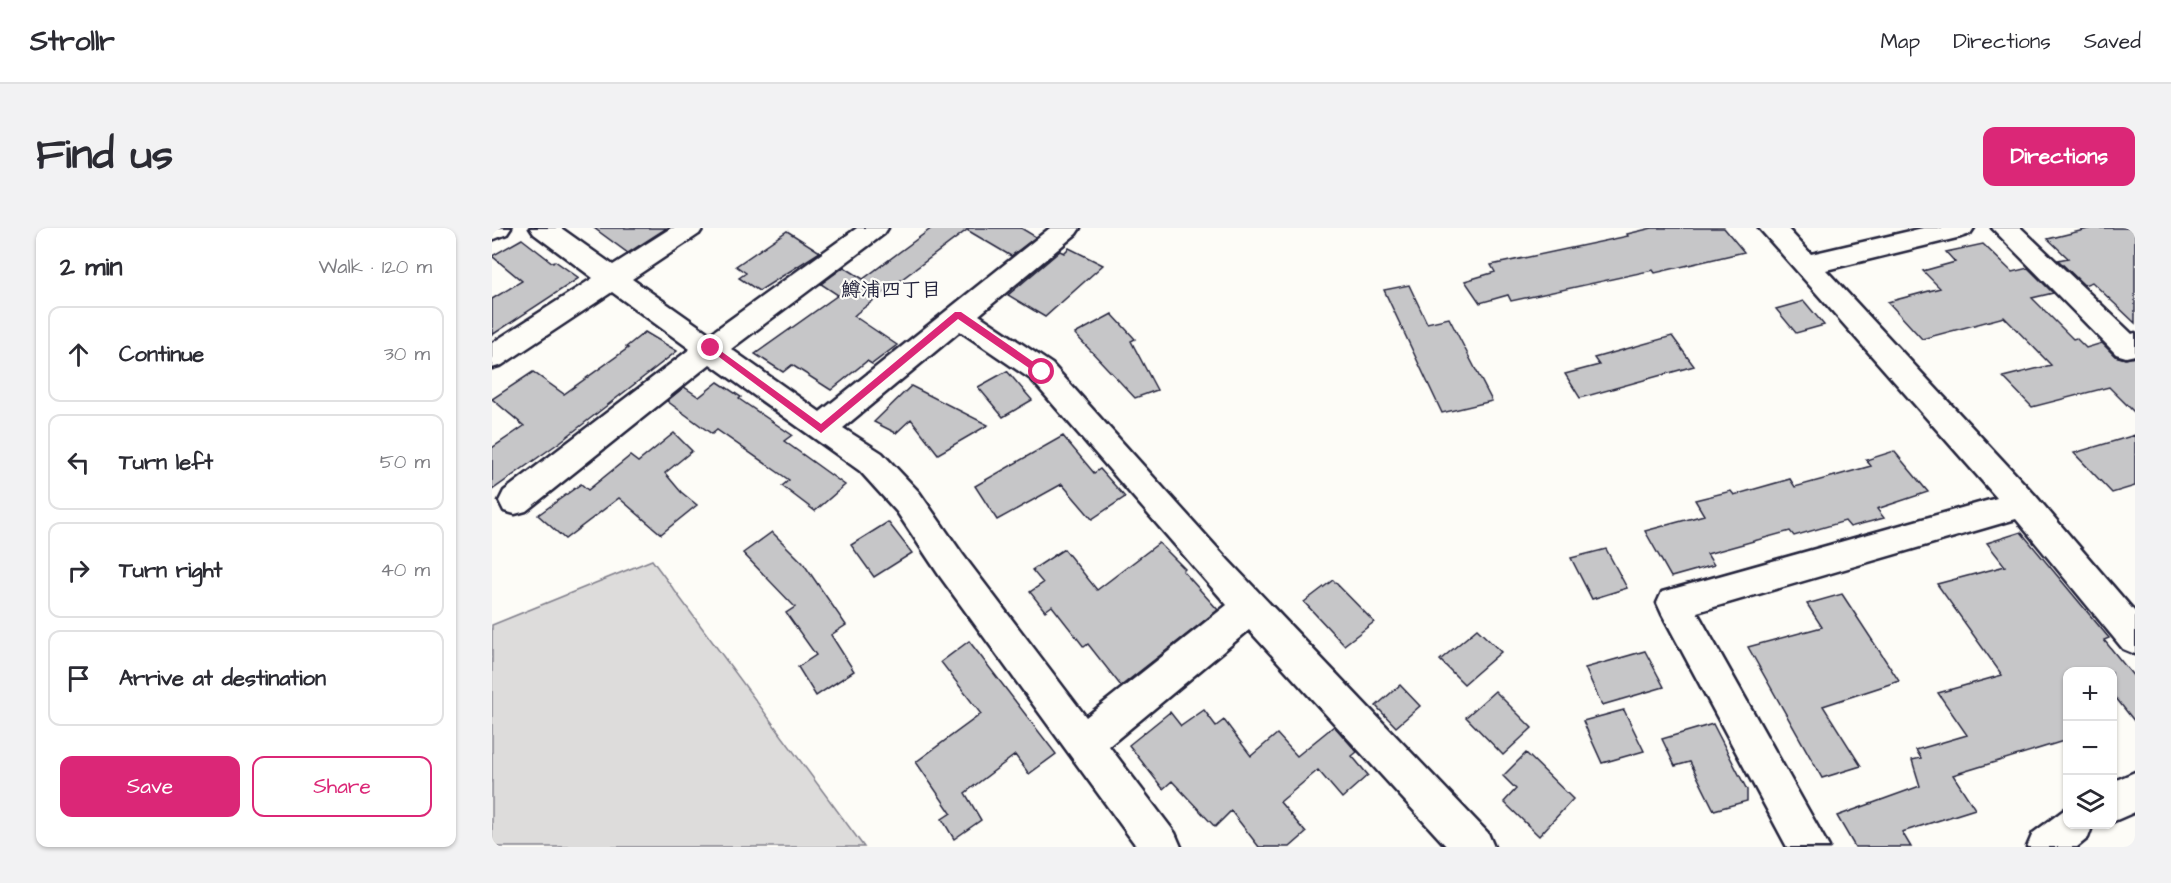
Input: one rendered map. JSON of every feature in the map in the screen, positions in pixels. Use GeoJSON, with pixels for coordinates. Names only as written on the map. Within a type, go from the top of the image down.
{"type":"FeatureCollection","features":[{"type":"Feature","properties":{"kind":"street"},"geometry":{"type":"LineString","coordinates":[[492,231],[498,228]]}},
{"type":"Feature","properties":{"kind":"street"},"geometry":{"type":"LineString","coordinates":[[543,228],[821,429],[871,462],[908,502],[958,574],[1161,847]]}},
{"type":"Feature","properties":{"kind":"street"},"geometry":{"type":"LineString","coordinates":[[492,357],[690,228]]}},
{"type":"Feature","properties":{"kind":"street"},"geometry":{"type":"LineString","coordinates":[[515,501],[711,348],[875,228]]}},
{"type":"Feature","properties":{"kind":"street"},"geometry":{"type":"LineString","coordinates":[[821,429],[1066,228]]}},
{"type":"Feature","properties":{"kind":"street"},"geometry":{"type":"LineString","coordinates":[[1772,228],[2023,504],[2135,638]]}},
{"type":"Feature","properties":{"kind":"street"},"geometry":{"type":"LineString","coordinates":[[1806,265],[1961,228]]}},
{"type":"Feature","properties":{"kind":"street"},"geometry":{"type":"LineString","coordinates":[[2005,228],[2126,346],[2135,344]]}},
{"type":"Feature","properties":{"kind":"street"},"geometry":{"type":"LineString","coordinates":[[958,315],[1042,372],[1251,607],[1474,847]]}},
{"type":"Feature","properties":{"kind":"street"},"geometry":{"type":"LineString","coordinates":[[1809,847],[1674,603],[2023,504]]}},
{"type":"Feature","properties":{"kind":"street"},"geometry":{"type":"LineString","coordinates":[[1084,742],[1251,607]]}},
{"type":"Feature","properties":{"kind":"street"},"geometry":{"type":"LineString","coordinates":[[2117,800],[2135,791]]}},
{"type":"Feature","properties":{"kind":"street"},"geometry":{"type":"LineString","coordinates":[[2047,847],[2069,829]]}},
{"type":"Feature","properties":{"kind":"shaded area"},"geometry":{"type":"Polygon","coordinates":[[[652,560],[864,847],[492,847],[492,625],[652,560]]]}},
{"type":"Feature","properties":{"kind":"building"},"geometry":{"type":"Polygon","coordinates":[[[594,228],[667,228],[628,253],[594,228]]]}},
{"type":"Feature","properties":{"kind":"building"},"geometry":{"type":"Polygon","coordinates":[[[932,228],[1021,228],[1036,237],[1011,256],[967,230],[854,316],[897,345],[872,364],[867,361],[831,390],[792,365],[783,372],[755,354],[838,295],[821,284],[844,267],[863,279],[932,228]]]}},
{"type":"Feature","properties":{"kind":"building"},"geometry":{"type":"Polygon","coordinates":[[[1652,228],[1724,228],[1744,252],[1655,273],[1653,270],[1511,301],[1508,295],[1480,303],[1465,281],[1495,272],[1491,265],[1628,236],[1627,234],[1652,228]]]}},
{"type":"Feature","properties":{"kind":"building"},"geometry":{"type":"Polygon","coordinates":[[[2092,228],[2135,228],[2135,323],[2092,282],[2084,285],[2058,260],[2068,258],[2048,239],[2092,228]]]}},
{"type":"Feature","properties":{"kind":"building"},"geometry":{"type":"Polygon","coordinates":[[[787,231],[820,252],[759,291],[739,278],[746,273],[736,266],[787,231]]]}},
{"type":"Feature","properties":{"kind":"building"},"geometry":{"type":"Polygon","coordinates":[[[522,239],[553,263],[555,261],[579,278],[492,335],[492,299],[522,281],[492,256],[522,239]]]}},
{"type":"Feature","properties":{"kind":"building"},"geometry":{"type":"Polygon","coordinates":[[[1983,244],[2012,272],[2028,268],[2053,293],[2032,298],[2073,339],[2076,338],[2086,348],[2102,343],[2115,356],[2125,359],[2135,357],[2135,413],[2109,387],[2032,407],[2003,377],[2051,365],[2004,317],[1922,339],[1888,302],[1940,288],[1923,271],[1955,262],[1946,252],[1983,244]]]}},
{"type":"Feature","properties":{"kind":"building"},"geometry":{"type":"Polygon","coordinates":[[[1069,248],[1103,265],[1045,317],[1008,295],[1060,251],[1064,253],[1069,248]]]}},
{"type":"Feature","properties":{"kind":"building"},"geometry":{"type":"Polygon","coordinates":[[[1409,285],[1427,323],[1449,318],[1492,401],[1442,413],[1384,290],[1409,285]]]}},
{"type":"Feature","properties":{"kind":"building"},"geometry":{"type":"Polygon","coordinates":[[[1804,301],[1824,325],[1796,333],[1776,309],[1804,301]]]}},
{"type":"Feature","properties":{"kind":"building"},"geometry":{"type":"Polygon","coordinates":[[[1112,314],[1135,339],[1131,341],[1157,390],[1135,398],[1075,334],[1112,314]]]}},
{"type":"Feature","properties":{"kind":"building"},"geometry":{"type":"Polygon","coordinates":[[[645,332],[677,351],[560,442],[492,490],[492,448],[524,426],[492,399],[533,372],[564,394],[628,348],[626,347],[645,332]]]}},
{"type":"Feature","properties":{"kind":"building"},"geometry":{"type":"Polygon","coordinates":[[[1672,336],[1694,366],[1580,398],[1565,374],[1599,365],[1594,358],[1672,336]]]}},
{"type":"Feature","properties":{"kind":"building"},"geometry":{"type":"Polygon","coordinates":[[[1007,371],[1032,400],[1003,417],[978,387],[1007,371]]]}},
{"type":"Feature","properties":{"kind":"building"},"geometry":{"type":"Polygon","coordinates":[[[718,382],[792,435],[784,441],[845,485],[815,511],[782,486],[789,480],[717,430],[712,434],[667,401],[684,387],[699,397],[718,382]]]}},
{"type":"Feature","properties":{"kind":"building"},"geometry":{"type":"Polygon","coordinates":[[[911,386],[988,425],[938,454],[911,419],[896,433],[874,422],[911,386]]]}},
{"type":"Feature","properties":{"kind":"building"},"geometry":{"type":"Polygon","coordinates":[[[674,433],[692,451],[665,473],[681,492],[697,505],[661,534],[619,498],[565,539],[538,515],[581,484],[588,490],[630,456],[638,462],[674,433]]]}},
{"type":"Feature","properties":{"kind":"building"},"geometry":{"type":"Polygon","coordinates":[[[2135,435],[2135,486],[2112,493],[2074,453],[2135,435]]]}},
{"type":"Feature","properties":{"kind":"building"},"geometry":{"type":"Polygon","coordinates":[[[1063,436],[1094,473],[1100,469],[1125,497],[1092,519],[1062,484],[997,520],[975,486],[1063,436]]]}},
{"type":"Feature","properties":{"kind":"building"},"geometry":{"type":"Polygon","coordinates":[[[1894,451],[1928,492],[1877,509],[1884,518],[1850,527],[1845,521],[1794,536],[1790,531],[1707,554],[1714,565],[1671,577],[1645,531],[1704,515],[1695,500],[1731,491],[1734,495],[1790,479],[1795,487],[1871,466],[1866,460],[1894,451]]]}},
{"type":"Feature","properties":{"kind":"building"},"geometry":{"type":"Polygon","coordinates":[[[888,522],[912,553],[874,577],[851,545],[888,522]]]}},
{"type":"Feature","properties":{"kind":"building"},"geometry":{"type":"Polygon","coordinates":[[[772,532],[803,563],[846,625],[831,635],[854,671],[816,696],[798,667],[816,655],[786,613],[795,607],[743,553],[772,532]]]}},
{"type":"Feature","properties":{"kind":"building"},"geometry":{"type":"Polygon","coordinates":[[[2021,532],[2109,638],[2104,640],[2135,678],[2135,722],[2117,699],[2117,667],[2063,667],[2063,741],[1953,775],[1975,809],[1902,832],[1911,847],[1855,847],[1837,816],[1920,786],[1912,760],[1921,758],[1916,750],[1967,735],[1938,693],[2002,675],[1937,584],[2005,566],[1987,543],[2021,532]]]}},
{"type":"Feature","properties":{"kind":"building"},"geometry":{"type":"Polygon","coordinates":[[[1159,543],[1185,569],[1183,571],[1218,610],[1121,686],[1088,644],[1084,647],[1052,606],[1045,611],[1030,592],[1043,583],[1032,570],[1064,549],[1097,590],[1159,543]]]}},
{"type":"Feature","properties":{"kind":"building"},"geometry":{"type":"Polygon","coordinates":[[[1606,549],[1627,588],[1592,599],[1571,558],[1606,549]]]}},
{"type":"Feature","properties":{"kind":"building"},"geometry":{"type":"Polygon","coordinates":[[[1333,580],[1374,622],[1344,645],[1304,602],[1333,580]]]}},
{"type":"Feature","properties":{"kind":"building"},"geometry":{"type":"Polygon","coordinates":[[[1842,594],[1899,681],[1823,706],[1861,766],[1822,778],[1748,647],[1822,627],[1807,604],[1842,594]]]}},
{"type":"Feature","properties":{"kind":"building"},"geometry":{"type":"Polygon","coordinates":[[[1477,629],[1501,652],[1464,684],[1440,660],[1477,629]]]}},
{"type":"Feature","properties":{"kind":"building"},"geometry":{"type":"Polygon","coordinates":[[[969,641],[1056,754],[1029,774],[1015,755],[965,793],[981,820],[954,839],[942,819],[951,813],[916,762],[981,714],[941,662],[969,641]]]}},
{"type":"Feature","properties":{"kind":"building"},"geometry":{"type":"Polygon","coordinates":[[[1645,651],[1664,687],[1602,705],[1585,668],[1645,651]]]}},
{"type":"Feature","properties":{"kind":"building"},"geometry":{"type":"Polygon","coordinates":[[[1400,685],[1420,706],[1396,727],[1376,706],[1400,685]]]}},
{"type":"Feature","properties":{"kind":"building"},"geometry":{"type":"Polygon","coordinates":[[[1495,691],[1532,728],[1503,755],[1466,717],[1495,691]]]}},
{"type":"Feature","properties":{"kind":"building"},"geometry":{"type":"Polygon","coordinates":[[[1204,710],[1216,726],[1224,720],[1251,756],[1277,734],[1297,756],[1334,726],[1357,752],[1352,756],[1368,775],[1342,798],[1318,770],[1280,802],[1306,833],[1290,847],[1259,847],[1231,811],[1215,827],[1172,781],[1163,789],[1129,745],[1170,712],[1181,726],[1204,710]]]}},
{"type":"Feature","properties":{"kind":"building"},"geometry":{"type":"Polygon","coordinates":[[[1624,710],[1644,751],[1602,763],[1583,721],[1624,710]]]}},
{"type":"Feature","properties":{"kind":"building"},"geometry":{"type":"Polygon","coordinates":[[[1713,724],[1747,790],[1747,801],[1714,810],[1690,762],[1675,766],[1662,739],[1713,724]]]}},
{"type":"Feature","properties":{"kind":"building"},"geometry":{"type":"Polygon","coordinates":[[[1526,753],[1573,799],[1539,836],[1504,802],[1516,789],[1503,776],[1526,753]]]}},
{"type":"Feature","properties":{"kind":"district","name":"鱒浦四丁目"},"geometry":{"type":"Point","coordinates":[891,289]}},
{"type":"Feature","properties":{"kind":"route"},"geometry":{"type":"LineString","coordinates":[[711,348],[821,429],[958,315],[1042,372]]}}]}
